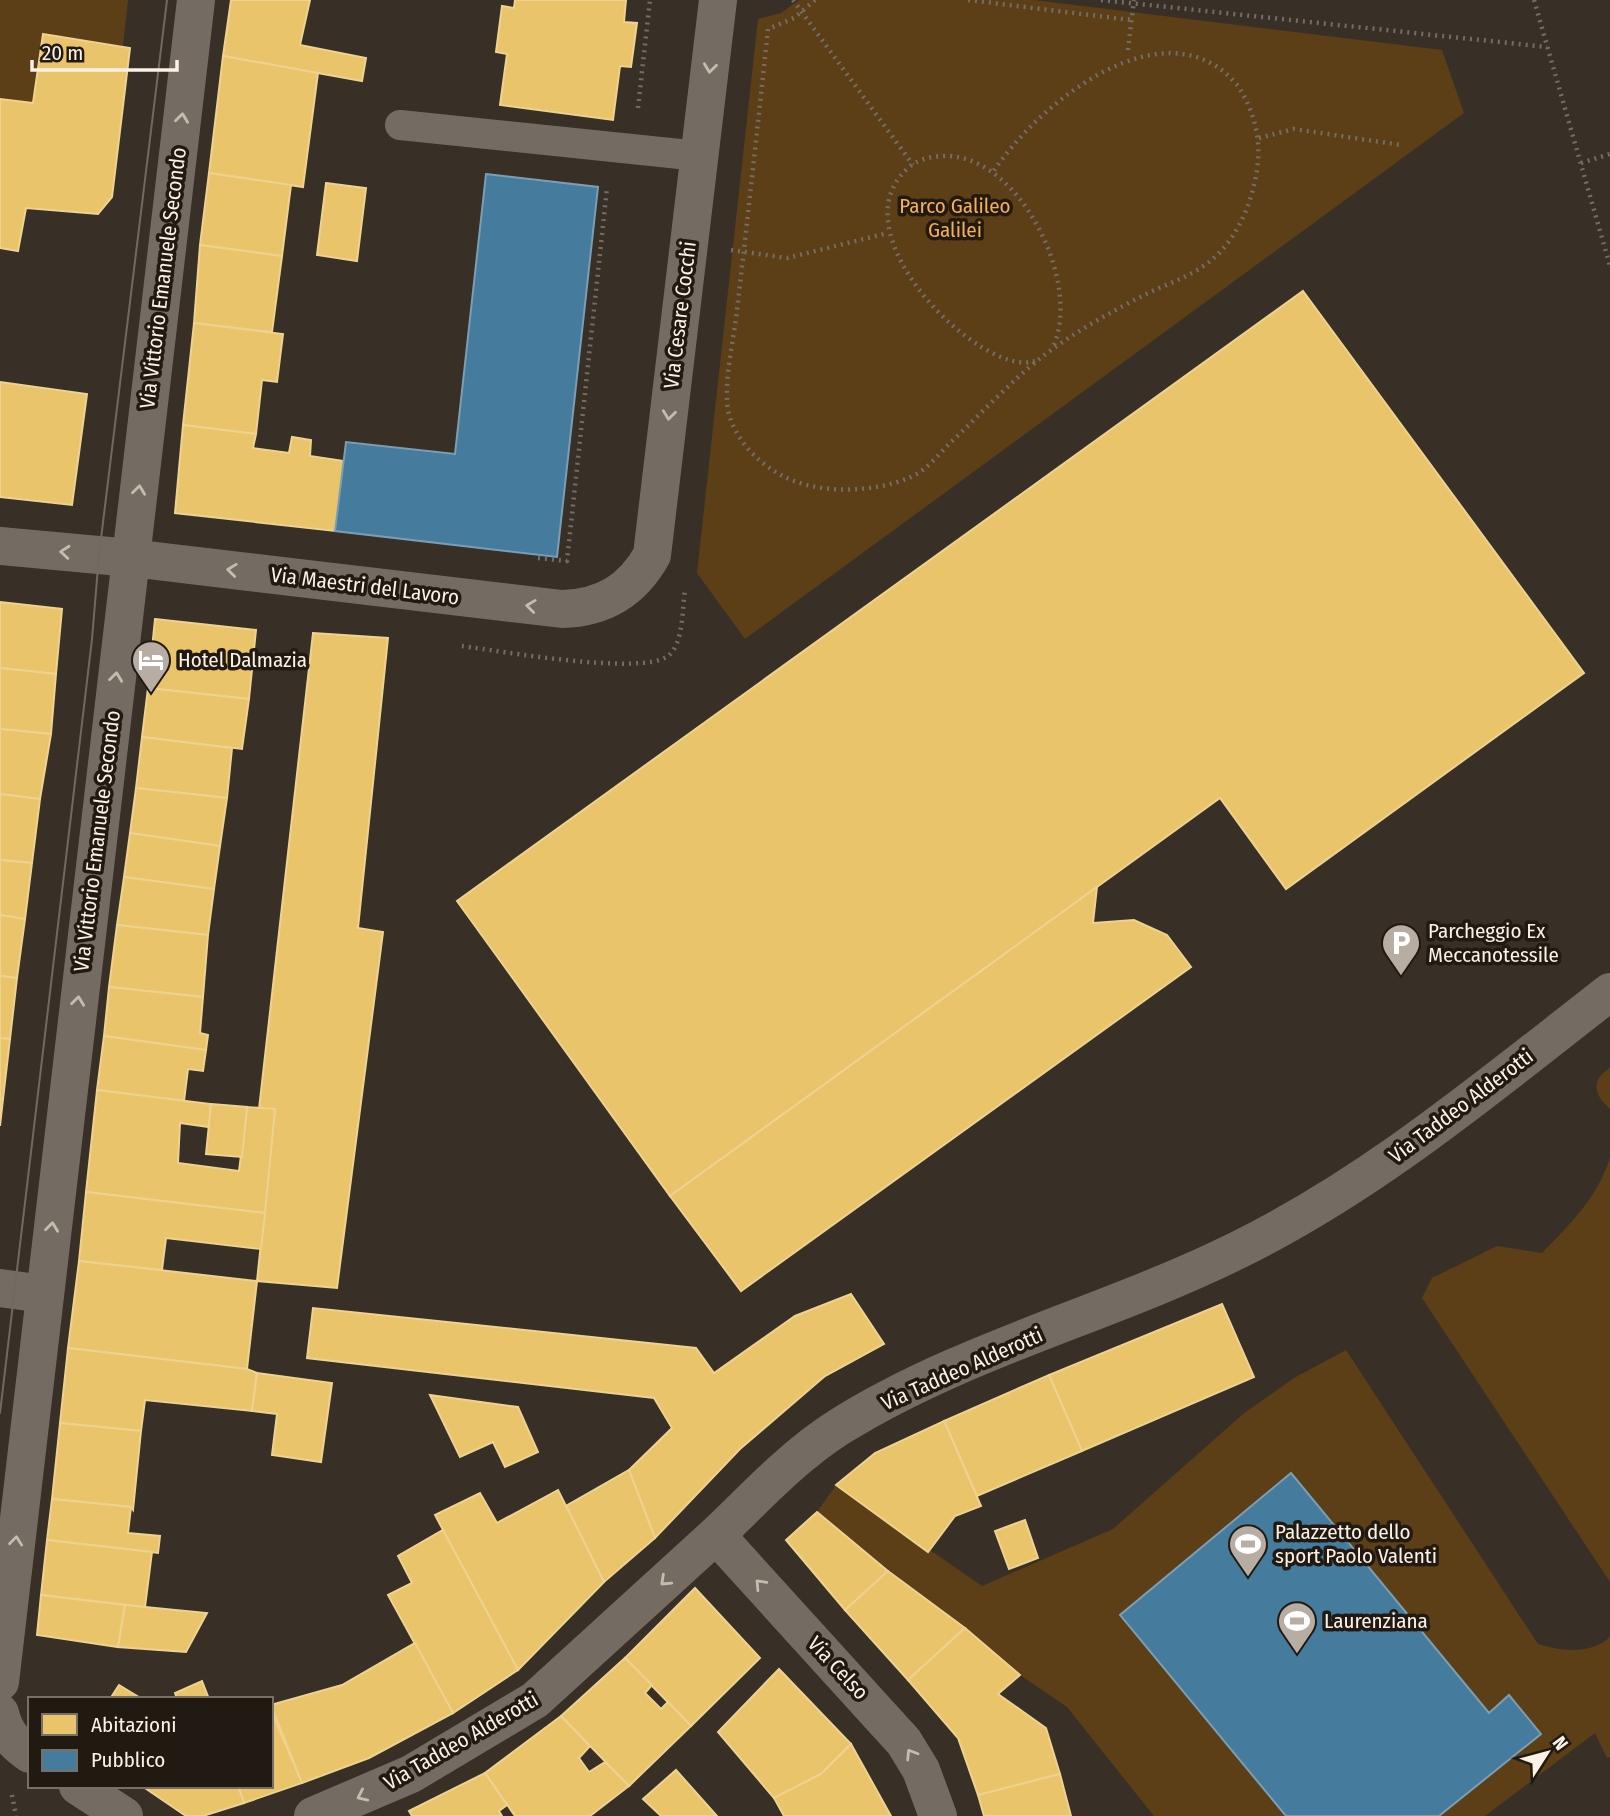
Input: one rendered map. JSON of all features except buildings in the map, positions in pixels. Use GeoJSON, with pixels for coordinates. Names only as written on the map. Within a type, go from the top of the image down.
{"type":"FeatureCollection","features":[{"type":"Feature","properties":{"kind":"street","name":"Via Vittorio Emanuele Secondo"},"geometry":{"type":"LineString","coordinates":[[0,1682],[196,0]]}},
{"type":"Feature","properties":{"kind":"street","name":"Via Cesare Cocchi"},"geometry":{"type":"LineString","coordinates":[[599,606],[631,583],[652,555],[718,0]]}},
{"type":"Feature","properties":{"kind":"street","name":"Via Maestri del Lavoro"},"geometry":{"type":"LineString","coordinates":[[0,546],[131,558],[562,609],[599,606]]}},
{"type":"Feature","properties":{"kind":"street","name":"Via Taddeo Alderotti"},"geometry":{"type":"LineString","coordinates":[[313,1816],[411,1773],[519,1712],[558,1681],[816,1443],[888,1399],[967,1362],[1236,1251],[1318,1205],[1409,1146],[1610,992]]}},
{"type":"Feature","properties":{"kind":"street"},"geometry":{"type":"LineString","coordinates":[[0,1288],[44,1294]]}},
{"type":"Feature","properties":{"kind":"street","name":"Via Celso"},"geometry":{"type":"LineString","coordinates":[[716,1535],[904,1742],[921,1770],[938,1816]]}},
{"type":"Feature","properties":{"kind":"street"},"geometry":{"type":"LineString","coordinates":[[81,1788],[124,1816]]}},
{"type":"Feature","properties":{"kind":"lane"},"geometry":{"type":"LineString","coordinates":[[401,125],[699,156]]}},
{"type":"Feature","properties":{"kind":"path"},"geometry":{"type":"LineString","coordinates":[[529,557],[567,561],[608,183],[633,188],[634,149],[650,0]]}},
{"type":"Feature","properties":{"kind":"path"},"geometry":{"type":"LineString","coordinates":[[793,0],[913,165]]}},
{"type":"Feature","properties":{"kind":"path"},"geometry":{"type":"LineString","coordinates":[[815,0],[802,11],[768,29],[728,410],[740,438],[752,453],[780,475],[816,486],[861,488],[894,483],[920,472],[1039,359],[1121,307],[1182,279],[1222,251],[1248,207],[1255,184],[1259,138],[1245,97],[1232,77],[1209,56]]}},
{"type":"Feature","properties":{"kind":"path"},"geometry":{"type":"LineString","coordinates":[[968,0],[1131,20]]}},
{"type":"Feature","properties":{"kind":"path"},"geometry":{"type":"LineString","coordinates":[[1101,0],[1547,47]]}},
{"type":"Feature","properties":{"kind":"path"},"geometry":{"type":"LineString","coordinates":[[1534,0],[1610,266]]}},
{"type":"Feature","properties":{"kind":"path"},"geometry":{"type":"LineString","coordinates":[[1128,50],[1134,2]]}},
{"type":"Feature","properties":{"kind":"path"},"geometry":{"type":"LineString","coordinates":[[1118,54],[1136,47]]}},
{"type":"Feature","properties":{"kind":"path"},"geometry":{"type":"LineString","coordinates":[[993,172],[1023,132],[1078,79]]}},
{"type":"Feature","properties":{"kind":"path"},"geometry":{"type":"LineString","coordinates":[[1259,138],[1294,129],[1401,145]]}},
{"type":"Feature","properties":{"kind":"path"},"geometry":{"type":"LineString","coordinates":[[1581,164],[1610,154]]}},
{"type":"Feature","properties":{"kind":"path"},"geometry":{"type":"LineString","coordinates":[[1039,359],[1027,363],[1009,359],[962,332],[940,314],[908,276],[894,253],[886,217],[896,184],[913,165],[934,156],[959,156],[986,165],[1024,204],[1059,285],[1060,326],[1051,351]]}},
{"type":"Feature","properties":{"kind":"path"},"geometry":{"type":"LineString","coordinates":[[728,237],[726,250],[787,258],[888,233]]}},
{"type":"Feature","properties":{"kind":"path"},"geometry":{"type":"LineString","coordinates":[[456,645],[576,661],[655,663],[670,654],[679,639],[685,583]]}},
{"type":"Feature","properties":{"kind":"green space"},"geometry":{"type":"Polygon","coordinates":[[[0,0],[128,0],[123,46],[43,34],[33,103],[0,99],[0,0]]]}},
{"type":"Feature","properties":{"kind":"green space","name":"Parco Galileo Galilei"},"geometry":{"type":"Polygon","coordinates":[[[799,0],[1034,0],[1442,50],[1464,113],[745,639],[697,573],[758,19],[781,13],[799,0]]]}},
{"type":"Feature","properties":{"kind":"green space"},"geometry":{"type":"Polygon","coordinates":[[[1610,1068],[1610,1109],[1600,1098],[1596,1088],[1599,1078],[1610,1068]]]}},
{"type":"Feature","properties":{"kind":"green space"},"geometry":{"type":"Polygon","coordinates":[[[1610,1158],[1610,1582],[1422,1298],[1432,1278],[1497,1246],[1542,1253],[1590,1198],[1610,1158]]]}},
{"type":"Feature","properties":{"kind":"green space","name":"Palazzetto dello sport Paolo Valenti"},"geometry":{"type":"Polygon","coordinates":[[[1346,1350],[1538,1644],[1576,1650],[1594,1647],[1610,1637],[1610,1757],[1607,1758],[1595,1733],[1485,1816],[1154,1816],[1067,1707],[1020,1675],[817,1512],[836,1485],[982,1586],[1113,1529],[1243,1414],[1294,1378],[1346,1350]]]}},
{"type":"Feature","properties":{"kind":"tram line"},"geometry":{"type":"LineString","coordinates":[[0,1413],[92,639],[99,555],[167,0]]}},
{"type":"Feature","properties":{"kind":"place","name":"Hotel Dalmazia"},"geometry":{"type":"Point","coordinates":[151,694]}},
{"type":"Feature","properties":{"kind":"place","name":"Parcheggio Ex Meccanotessile"},"geometry":{"type":"Point","coordinates":[1401,977]}},
{"type":"Feature","properties":{"kind":"place","name":"Palazzetto dello sport Paolo Valenti"},"geometry":{"type":"Point","coordinates":[1248,1578]}},
{"type":"Feature","properties":{"kind":"place","name":"Laurenziana"},"geometry":{"type":"Point","coordinates":[1297,1655]}}]}
